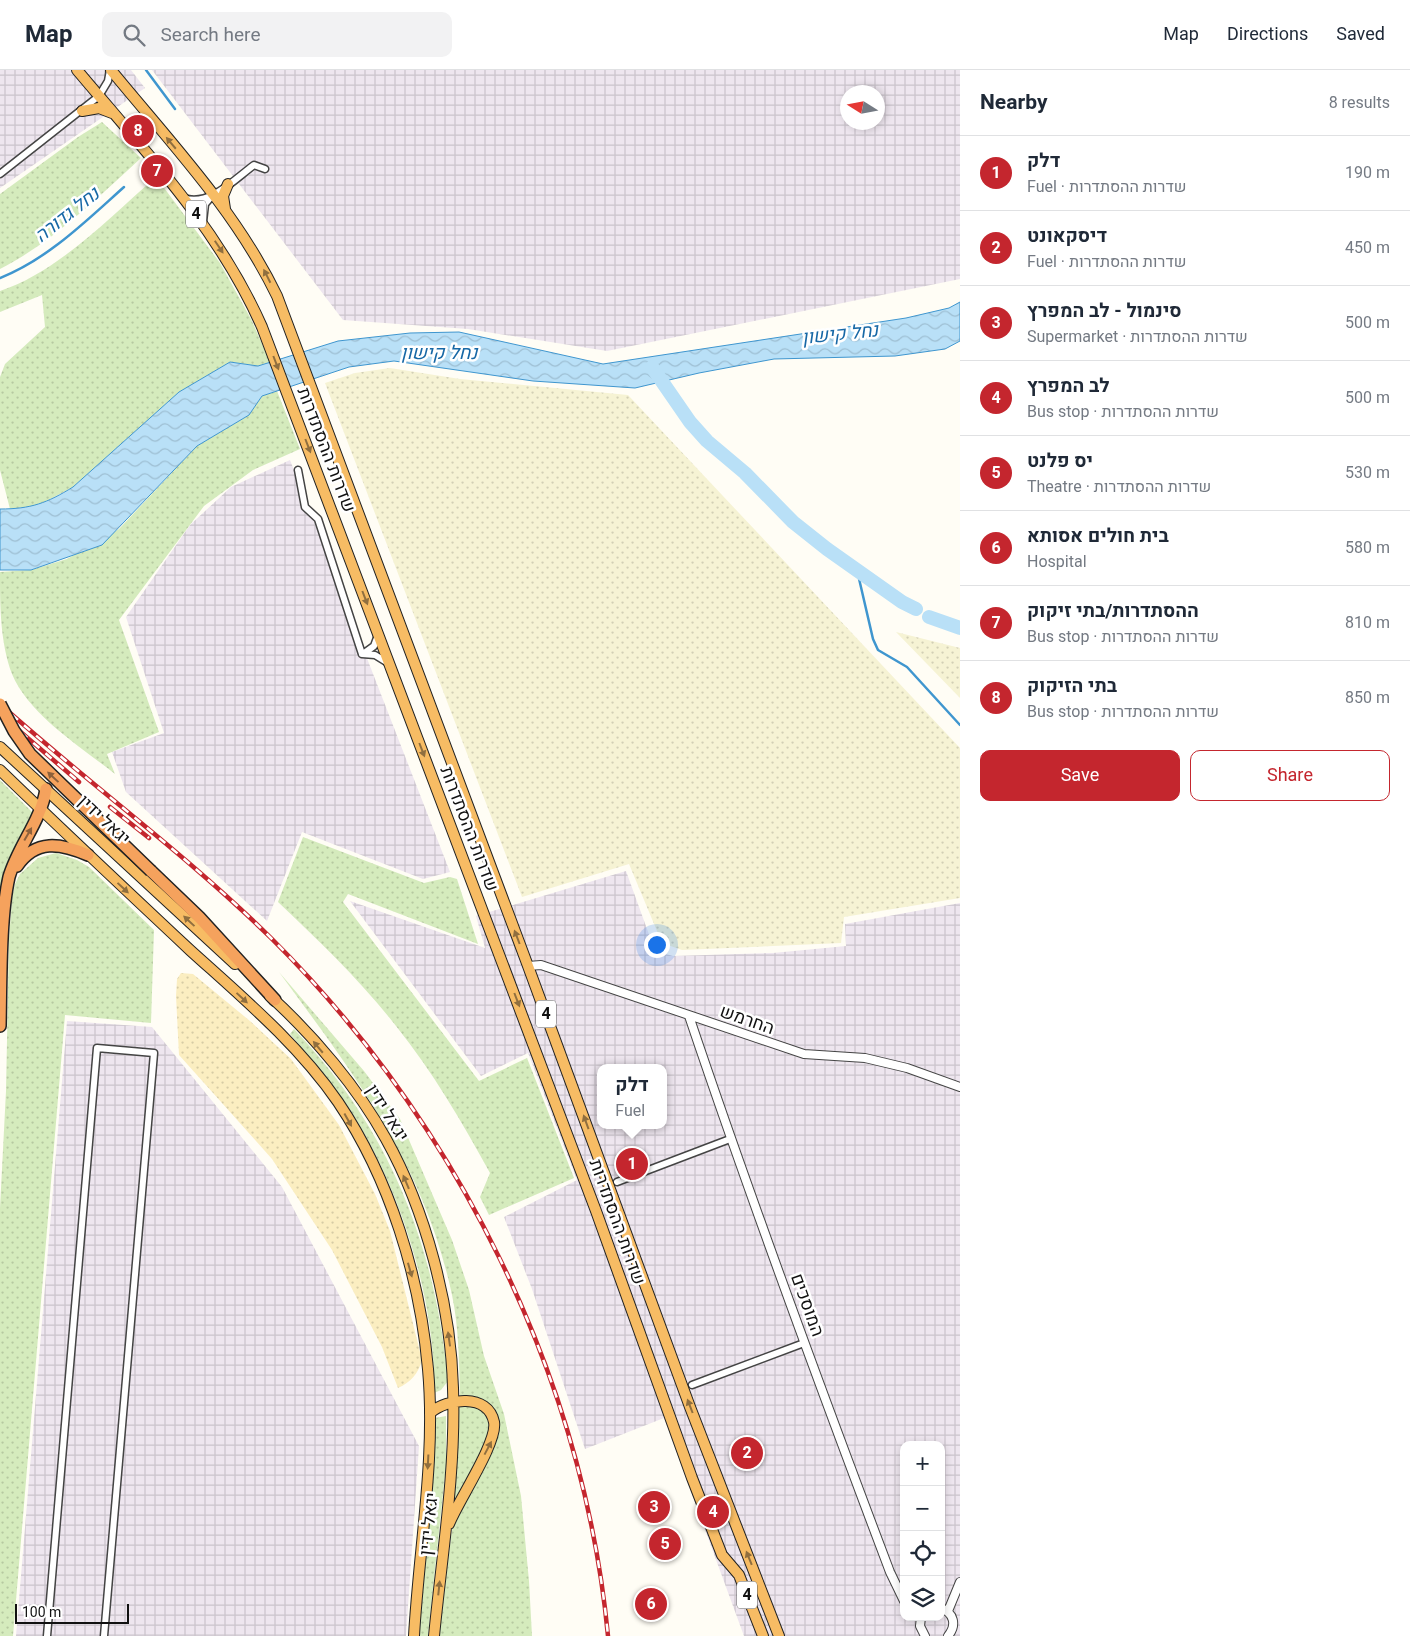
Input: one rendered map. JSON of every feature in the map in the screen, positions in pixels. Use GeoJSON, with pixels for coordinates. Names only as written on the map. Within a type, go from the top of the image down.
{"type":"FeatureCollection","features":[{"type":"Feature","properties":{"kind":"highway","name":"שדרות ההסתדרות"},"geometry":{"type":"LineString","coordinates":[[78,70],[203,223],[242,284],[262,326],[596,1211],[692,1478],[722,1556],[739,1575],[763,1636]]}},
{"type":"Feature","properties":{"kind":"highway","name":"שדרות ההסתדרות"},"geometry":{"type":"LineString","coordinates":[[110,70],[225,210],[266,272],[287,320],[690,1407],[779,1636]]}},
{"type":"Feature","properties":{"kind":"highway"},"geometry":{"type":"LineString","coordinates":[[82,111],[99,108],[113,113]]}},
{"type":"Feature","properties":{"kind":"highway"},"geometry":{"type":"LineString","coordinates":[[225,210],[223,196],[228,184]]}},
{"type":"Feature","properties":{"kind":"highway"},"geometry":{"type":"LineString","coordinates":[[0,704],[14,731],[30,754],[199,917],[275,1000]]}},
{"type":"Feature","properties":{"kind":"highway","name":"יגאל ידין"},"geometry":{"type":"LineString","coordinates":[[0,747],[275,1000],[348,1083],[386,1138],[402,1172],[424,1231],[442,1298],[451,1352],[454,1402],[453,1457],[434,1636]]}},
{"type":"Feature","properties":{"kind":"highway","name":"יגאל ידין"},"geometry":{"type":"LineString","coordinates":[[0,770],[88,855],[276,1030],[308,1064],[339,1104],[368,1158],[386,1197],[411,1271],[426,1347],[430,1413],[428,1465],[414,1636]]}},
{"type":"Feature","properties":{"kind":"highway"},"geometry":{"type":"LineString","coordinates":[[0,1026],[4,913],[9,878],[16,858],[42,810],[46,789]]}},
{"type":"Feature","properties":{"kind":"highway"},"geometry":{"type":"LineString","coordinates":[[9,878],[23,858],[45,845],[63,845],[88,855]]}},
{"type":"Feature","properties":{"kind":"highway"},"geometry":{"type":"LineString","coordinates":[[430,1413],[443,1404],[473,1402],[484,1407],[492,1416],[495,1428],[492,1440],[455,1509],[444,1539]]}},
{"type":"Feature","properties":{"kind":"street"},"geometry":{"type":"LineString","coordinates":[[0,174],[99,96],[108,81],[110,70]]}},
{"type":"Feature","properties":{"kind":"street"},"geometry":{"type":"LineString","coordinates":[[82,111],[90,96],[90,86]]}},
{"type":"Feature","properties":{"kind":"street"},"geometry":{"type":"LineString","coordinates":[[182,197],[197,200],[213,194],[254,165],[265,169]]}},
{"type":"Feature","properties":{"kind":"street"},"geometry":{"type":"LineString","coordinates":[[203,223],[205,204],[213,194]]}},
{"type":"Feature","properties":{"kind":"street"},"geometry":{"type":"LineString","coordinates":[[298,470],[305,507],[318,519],[362,654]]}},
{"type":"Feature","properties":{"kind":"street"},"geometry":{"type":"LineString","coordinates":[[362,654],[374,646],[378,633]]}},
{"type":"Feature","properties":{"kind":"street"},"geometry":{"type":"LineString","coordinates":[[362,654],[375,655],[390,665]]}},
{"type":"Feature","properties":{"kind":"street","name":"החרמש"},"geometry":{"type":"LineString","coordinates":[[528,966],[541,965],[804,1054],[865,1058],[908,1068],[960,1087]]}},
{"type":"Feature","properties":{"kind":"street","name":"המוסכים"},"geometry":{"type":"LineString","coordinates":[[689,1016],[730,1139],[804,1343],[890,1572],[900,1593]]}},
{"type":"Feature","properties":{"kind":"street"},"geometry":{"type":"LineString","coordinates":[[48,1636],[97,1048],[154,1053],[104,1636]]}},
{"type":"Feature","properties":{"kind":"street"},"geometry":{"type":"LineString","coordinates":[[616,1182],[730,1139]]}},
{"type":"Feature","properties":{"kind":"street"},"geometry":{"type":"LineString","coordinates":[[692,1384],[804,1343]]}},
{"type":"Feature","properties":{"kind":"street"},"geometry":{"type":"LineString","coordinates":[[945,1607],[960,1582]]}},
{"type":"Feature","properties":{"kind":"street"},"geometry":{"type":"LineString","coordinates":[[945,1610],[953,1619],[957,1629],[948,1636]]}},
{"type":"Feature","properties":{"kind":"street"},"geometry":{"type":"LineString","coordinates":[[921,1621],[920,1626],[925,1636]]}},
{"type":"Feature","properties":{"kind":"shaded area"},"geometry":{"type":"Polygon","coordinates":[[[0,70],[131,70],[145,88],[0,188],[0,70]]]}},
{"type":"Feature","properties":{"kind":"shaded area"},"geometry":{"type":"Polygon","coordinates":[[[152,70],[960,70],[960,279],[607,351],[468,329],[343,320],[152,70]]]}},
{"type":"Feature","properties":{"kind":"shaded area"},"geometry":{"type":"Polygon","coordinates":[[[390,368],[460,379],[628,395],[960,748],[960,898],[844,917],[841,943],[682,950],[662,943],[629,864],[522,897],[325,383],[355,373],[390,368]]]}},
{"type":"Feature","properties":{"kind":"shaded area"},"geometry":{"type":"Polygon","coordinates":[[[290,460],[450,872],[423,879],[302,832],[267,921],[126,792],[112,752],[164,733],[126,617],[190,525],[231,487],[290,460]]]}},
{"type":"Feature","properties":{"kind":"shaded area"},"geometry":{"type":"Polygon","coordinates":[[[896,632],[960,648],[960,698],[896,632]]]}},
{"type":"Feature","properties":{"kind":"shaded area"},"geometry":{"type":"Polygon","coordinates":[[[626,871],[655,951],[673,956],[773,953],[846,946],[845,924],[960,903],[960,1636],[744,1636],[664,1418],[585,1449],[532,1289],[504,1217],[577,1180],[528,1053],[481,1076],[350,901],[485,948],[476,916],[626,871]]]}},
{"type":"Feature","properties":{"kind":"shaded area"},"geometry":{"type":"Polygon","coordinates":[[[67,1021],[152,1027],[282,1187],[419,1446],[406,1636],[16,1636],[67,1021]]]}},
{"type":"Feature","properties":{"kind":"green space"},"geometry":{"type":"Polygon","coordinates":[[[102,122],[141,158],[56,233],[0,269],[0,194],[78,137],[102,122]]]}},
{"type":"Feature","properties":{"kind":"green space"},"geometry":{"type":"Polygon","coordinates":[[[156,177],[220,263],[251,319],[270,362],[258,366],[230,362],[179,392],[73,487],[37,506],[10,509],[0,470],[0,377],[5,364],[45,327],[42,295],[0,312],[0,291],[42,271],[63,257],[102,226],[156,177]]]}},
{"type":"Feature","properties":{"kind":"green space"},"geometry":{"type":"Polygon","coordinates":[[[277,391],[300,449],[253,470],[204,506],[119,620],[159,732],[107,754],[115,774],[43,717],[20,689],[12,674],[5,649],[0,572],[31,570],[67,559],[119,529],[197,446],[249,415],[262,396],[277,391]]]}},
{"type":"Feature","properties":{"kind":"green space"},"geometry":{"type":"Polygon","coordinates":[[[0,780],[34,814],[5,874],[0,893],[0,780]]]}},
{"type":"Feature","properties":{"kind":"green space"},"geometry":{"type":"Polygon","coordinates":[[[303,837],[424,883],[450,877],[457,879],[478,944],[348,894],[343,902],[479,1081],[527,1058],[574,1178],[489,1215],[480,1197],[490,1173],[435,1079],[410,1043],[369,993],[278,902],[303,837]]]}},
{"type":"Feature","properties":{"kind":"green space"},"geometry":{"type":"Polygon","coordinates":[[[56,853],[77,860],[89,867],[154,930],[151,1023],[65,1015],[13,1636],[0,1636],[0,1208],[6,1091],[9,939],[12,899],[15,884],[20,874],[38,858],[56,853]]]}},
{"type":"Feature","properties":{"kind":"green space"},"geometry":{"type":"Polygon","coordinates":[[[279,972],[364,1071],[400,1119],[452,1240],[469,1290],[484,1356],[504,1414],[521,1496],[532,1636],[439,1636],[452,1529],[498,1422],[493,1412],[489,1409],[460,1397],[457,1333],[452,1295],[440,1248],[424,1204],[405,1163],[384,1124],[335,1048],[279,972]]]}},
{"type":"Feature","properties":{"kind":"green space"},"geometry":{"type":"Polygon","coordinates":[[[294,1029],[328,1068],[357,1107],[381,1149],[402,1192],[419,1236],[432,1282],[442,1331],[448,1381],[441,1390],[434,1393],[429,1320],[421,1282],[399,1208],[367,1139],[349,1108],[321,1070],[290,1034],[294,1029]]]}},
{"type":"Feature","properties":{"kind":"green space"},"geometry":{"type":"Polygon","coordinates":[[[467,1405],[481,1410],[489,1418],[491,1435],[458,1498],[452,1503],[458,1442],[459,1406],[467,1405]]]}},
{"type":"Feature","properties":{"kind":"green space"},"geometry":{"type":"Polygon","coordinates":[[[446,1416],[446,1465],[428,1636],[418,1636],[432,1492],[435,1418],[446,1416]]]}},
{"type":"Feature","properties":{"kind":"sand"},"geometry":{"type":"Polygon","coordinates":[[[181,973],[193,974],[250,1021],[291,1059],[339,1125],[375,1194],[390,1231],[422,1360],[416,1373],[403,1386],[398,1388],[382,1347],[332,1250],[272,1159],[179,1055],[176,996],[177,979],[181,973]]]}},
{"type":"Feature","properties":{"kind":"water","name":"נחל קישון"},"geometry":{"type":"Polygon","coordinates":[[[960,302],[960,341],[945,349],[895,356],[774,359],[699,373],[635,388],[533,381],[394,361],[349,367],[262,396],[249,415],[197,446],[102,545],[31,570],[0,570],[0,509],[21,508],[38,504],[73,487],[179,392],[230,362],[258,366],[338,341],[410,333],[459,332],[603,364],[906,318],[949,308],[960,302]]]}},
{"type":"Feature","properties":{"kind":"waterway","name":"נחל גדורה"},"geometry":{"type":"LineString","coordinates":[[146,70],[175,109]]}},
{"type":"Feature","properties":{"kind":"waterway","name":"נחל גדורה"},"geometry":{"type":"LineString","coordinates":[[0,278],[18,270],[50,250],[81,226],[124,187]]}},
{"type":"Feature","properties":{"kind":"waterway"},"geometry":{"type":"LineString","coordinates":[[652,367],[690,422],[707,441],[745,473],[793,522],[827,549],[902,602],[916,609]]}},
{"type":"Feature","properties":{"kind":"waterway"},"geometry":{"type":"LineString","coordinates":[[857,570],[873,639],[878,650],[907,667],[960,725]]}},
{"type":"Feature","properties":{"kind":"waterway"},"geometry":{"type":"LineString","coordinates":[[929,617],[960,628]]}},
{"type":"Feature","properties":{"kind":"railway"},"geometry":{"type":"LineString","coordinates":[[0,704],[239,907],[271,938],[338,1010],[398,1088],[452,1171],[499,1258],[539,1349],[571,1443],[594,1539],[608,1636]]}},
{"type":"Feature","properties":{"kind":"railway"},"geometry":{"type":"LineString","coordinates":[[9,722],[79,782]]}},
{"type":"Feature","properties":{"kind":"railway"},"geometry":{"type":"LineString","coordinates":[[110,807],[149,838]]}},
{"type":"Feature","properties":{"kind":"place","name":"בתי הזיקוק"},"geometry":{"type":"Point","coordinates":[138,131]}},
{"type":"Feature","properties":{"kind":"place","name":"ההסתדרות/בתי זיקוק"},"geometry":{"type":"Point","coordinates":[157,171]}},
{"type":"Feature","properties":{"kind":"place","name":"דלק"},"geometry":{"type":"Point","coordinates":[632,1164]}},
{"type":"Feature","properties":{"kind":"place","name":"דיסקאונט"},"geometry":{"type":"Point","coordinates":[747,1453]}},
{"type":"Feature","properties":{"kind":"place","name":"סינמול - לב המפרץ"},"geometry":{"type":"Point","coordinates":[654,1507]}},
{"type":"Feature","properties":{"kind":"place","name":"לב המפרץ"},"geometry":{"type":"Point","coordinates":[713,1512]}},
{"type":"Feature","properties":{"kind":"place","name":"יס פלנט"},"geometry":{"type":"Point","coordinates":[665,1544]}},
{"type":"Feature","properties":{"kind":"place","name":"בית חולים אסותא"},"geometry":{"type":"Point","coordinates":[651,1604]}}]}
